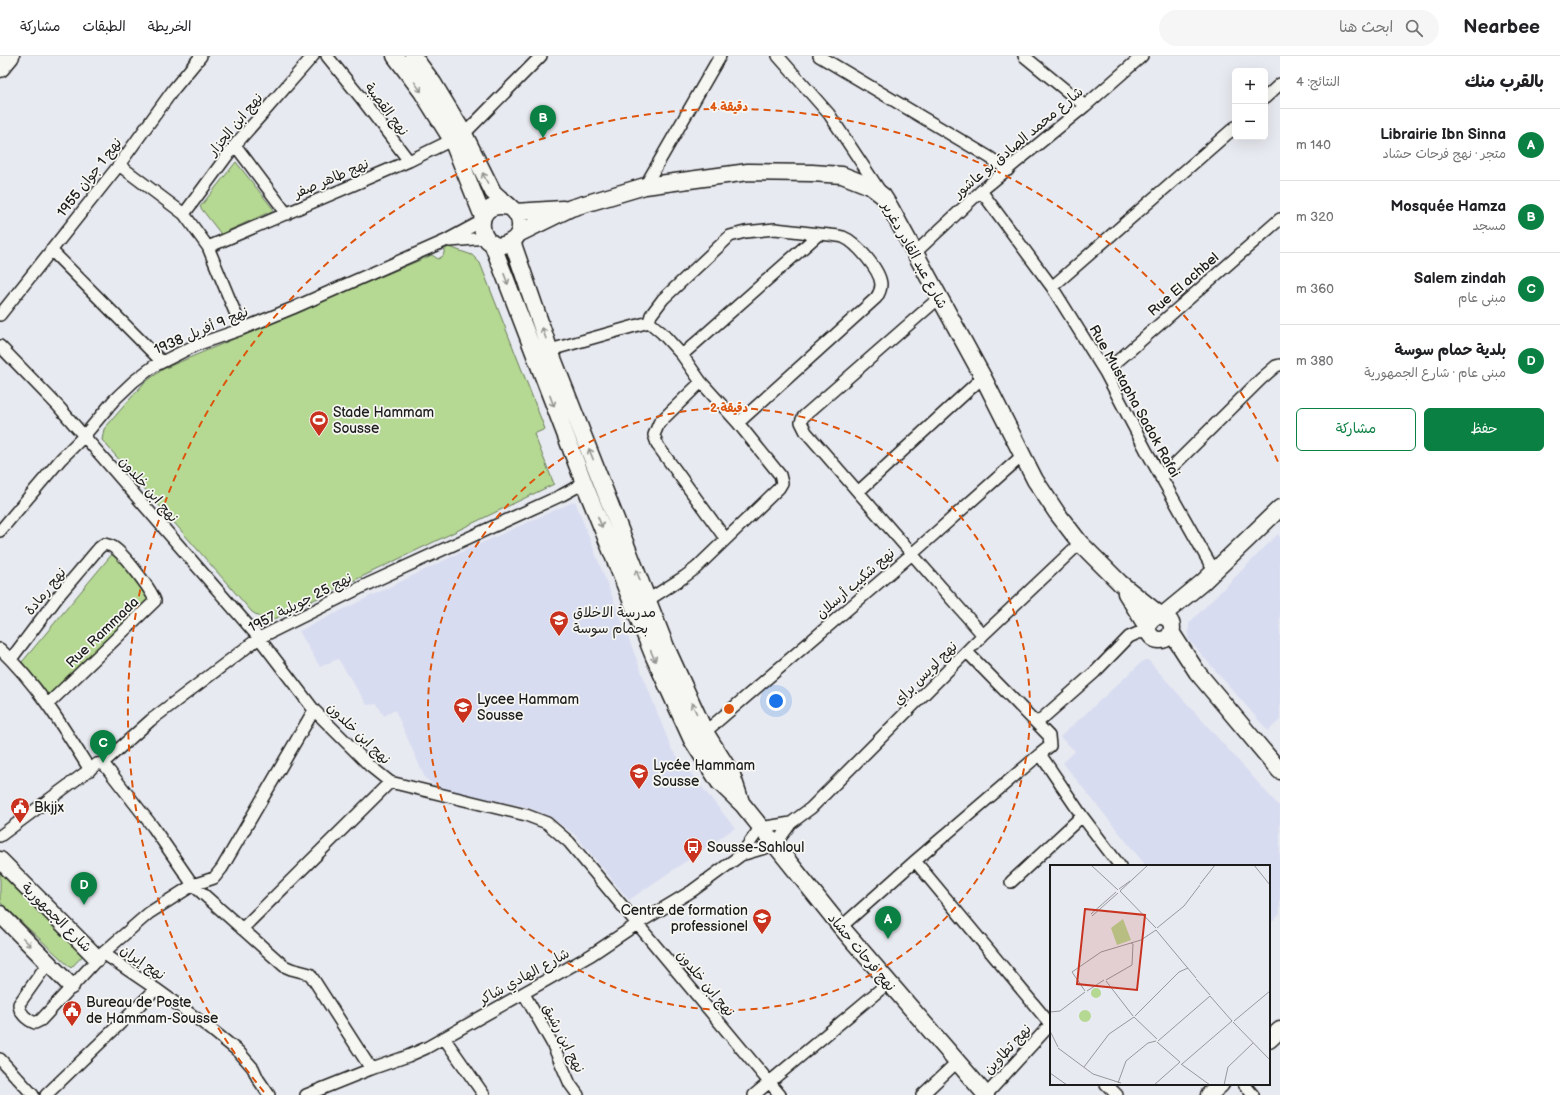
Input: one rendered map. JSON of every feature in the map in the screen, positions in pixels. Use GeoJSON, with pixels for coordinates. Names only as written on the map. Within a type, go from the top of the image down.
{"type":"FeatureCollection","features":[{"type":"Feature","properties":{"kind":"main road"},"geometry":{"type":"LineString","coordinates":[[0,68],[10,56]]}},
{"type":"Feature","properties":{"kind":"street","name":"نهج 1 جوان 1955"},"geometry":{"type":"LineString","coordinates":[[0,315],[119,165],[201,56]]}},
{"type":"Feature","properties":{"kind":"street","name":"نهج ابن الجزار"},"geometry":{"type":"LineString","coordinates":[[184,214],[235,145],[313,56]]}},
{"type":"Feature","properties":{"kind":"street","name":"نهج القصبة"},"geometry":{"type":"LineString","coordinates":[[327,56],[361,98],[408,161]]}},
{"type":"Feature","properties":{"kind":"street"},"geometry":{"type":"LineString","coordinates":[[395,56],[458,137],[496,195],[519,219],[520,226],[515,237],[506,244],[499,245],[489,241],[445,241]]}},
{"type":"Feature","properties":{"kind":"street"},"geometry":{"type":"LineString","coordinates":[[413,56],[433,83],[458,137],[482,219],[481,227],[489,241],[654,658],[692,740],[719,782],[743,805]]}},
{"type":"Feature","properties":{"kind":"street","name":"نهج طاهر صفر"},"geometry":{"type":"LineString","coordinates":[[208,247],[408,161],[458,137],[542,56]]}},
{"type":"Feature","properties":{"kind":"street"},"geometry":{"type":"LineString","coordinates":[[645,186],[720,56]]}},
{"type":"Feature","properties":{"kind":"street"},"geometry":{"type":"LineString","coordinates":[[778,56],[829,114],[883,196]]}},
{"type":"Feature","properties":{"kind":"street"},"geometry":{"type":"LineString","coordinates":[[819,56],[989,157],[1008,170]]}},
{"type":"Feature","properties":{"kind":"street"},"geometry":{"type":"LineString","coordinates":[[1024,56],[1085,106]]}},
{"type":"Feature","properties":{"kind":"street","name":"شارع محمد الصادق بو عاشور"},"geometry":{"type":"LineString","coordinates":[[916,252],[981,191],[1085,106],[1142,56]]}},
{"type":"Feature","properties":{"kind":"street"},"geometry":{"type":"LineString","coordinates":[[1268,95],[1280,84]]}},
{"type":"Feature","properties":{"kind":"street"},"geometry":{"type":"LineString","coordinates":[[1052,287],[1232,130]]}},
{"type":"Feature","properties":{"kind":"street"},"geometry":{"type":"LineString","coordinates":[[235,145],[287,214]]}},
{"type":"Feature","properties":{"kind":"street"},"geometry":{"type":"LineString","coordinates":[[119,165],[184,214],[208,247],[242,329]]}},
{"type":"Feature","properties":{"kind":"street","name":"شارع عبد القادر دغرير"},"geometry":{"type":"LineString","coordinates":[[515,237],[571,208],[645,186],[748,172],[842,175],[870,186],[883,196],[916,252],[983,377],[1035,480],[1057,513],[1080,543],[1120,583],[1160,627],[1280,771]]}},
{"type":"Feature","properties":{"kind":"street","name":"Rue Mustapha Sadok Rafai"},"geometry":{"type":"LineString","coordinates":[[981,191],[1052,287],[1106,372],[1161,478],[1209,576]]}},
{"type":"Feature","properties":{"kind":"street"},"geometry":{"type":"LineString","coordinates":[[445,241],[482,219],[488,210],[494,207],[502,206],[512,210]]}},
{"type":"Feature","properties":{"kind":"street","name":"شارع عبد القادر دغرير"},"geometry":{"type":"LineString","coordinates":[[512,210],[571,208]]}},
{"type":"Feature","properties":{"kind":"street","name":"Rue El achbel"},"geometry":{"type":"LineString","coordinates":[[1106,372],[1280,219]]}},
{"type":"Feature","properties":{"kind":"street"},"geometry":{"type":"LineString","coordinates":[[649,322],[651,315],[663,299],[730,236],[746,232],[775,229],[843,237],[850,240],[861,250],[868,258],[880,279],[881,286],[878,295],[738,423]]}},
{"type":"Feature","properties":{"kind":"street"},"geometry":{"type":"LineString","coordinates":[[682,355],[819,234]]}},
{"type":"Feature","properties":{"kind":"street"},"geometry":{"type":"LineString","coordinates":[[515,237],[550,350],[666,647],[705,732],[732,775],[743,805]]}},
{"type":"Feature","properties":{"kind":"street","name":"نهج 9 أفريل 1938"},"geometry":{"type":"LineString","coordinates":[[0,531],[61,459],[84,436],[114,400],[134,381],[161,362],[196,345],[242,329],[445,241]]}},
{"type":"Feature","properties":{"kind":"street"},"geometry":{"type":"LineString","coordinates":[[51,250],[161,362]]}},
{"type":"Feature","properties":{"kind":"street"},"geometry":{"type":"LineString","coordinates":[[940,298],[803,417],[801,422],[806,432],[983,635]]}},
{"type":"Feature","properties":{"kind":"street"},"geometry":{"type":"LineString","coordinates":[[534,355],[649,322]]}},
{"type":"Feature","properties":{"kind":"street"},"geometry":{"type":"LineString","coordinates":[[648,600],[696,568],[769,498],[782,483],[780,474],[738,423],[700,382],[682,355],[649,322]]}},
{"type":"Feature","properties":{"kind":"street","name":"نهج ابن خلدون"},"geometry":{"type":"LineString","coordinates":[[0,346],[58,406],[259,638],[314,710],[370,766],[390,782],[526,814],[547,823],[569,842],[780,1095]]}},
{"type":"Feature","properties":{"kind":"street"},"geometry":{"type":"LineString","coordinates":[[1161,478],[1261,378],[1276,366],[1280,365]]}},
{"type":"Feature","properties":{"kind":"street"},"geometry":{"type":"LineString","coordinates":[[858,492],[983,377]]}},
{"type":"Feature","properties":{"kind":"street"},"geometry":{"type":"LineString","coordinates":[[700,382],[659,424],[654,435],[658,446],[722,534]]}},
{"type":"Feature","properties":{"kind":"street","name":"نهج شكيب أرسلان"},"geometry":{"type":"LineString","coordinates":[[705,732],[912,554],[1023,455]]}},
{"type":"Feature","properties":{"kind":"street","name":"نهج 25 جويلية 1957"},"geometry":{"type":"LineString","coordinates":[[0,836],[97,764],[103,763],[151,720],[259,638],[370,583],[584,484]]}},
{"type":"Feature","properties":{"kind":"street"},"geometry":{"type":"LineString","coordinates":[[1037,723],[1096,672],[1129,637],[1160,627],[1209,576],[1280,508]]}},
{"type":"Feature","properties":{"kind":"street","name":"نهج لويس براي"},"geometry":{"type":"LineString","coordinates":[[791,823],[811,808],[983,635],[1080,543]]}},
{"type":"Feature","properties":{"kind":"street","name":"نهج رمادة"},"geometry":{"type":"LineString","coordinates":[[11,659],[60,594],[104,544]]}},
{"type":"Feature","properties":{"kind":"street","name":"Rue Rammada"},"geometry":{"type":"LineString","coordinates":[[48,704],[155,601],[137,574],[116,550],[112,546],[104,544]]}},
{"type":"Feature","properties":{"kind":"street"},"geometry":{"type":"LineString","coordinates":[[0,649],[11,659],[48,704],[90,770]]}},
{"type":"Feature","properties":{"kind":"street"},"geometry":{"type":"LineString","coordinates":[[841,927],[1050,746],[1049,736],[967,652]]}},
{"type":"Feature","properties":{"kind":"street"},"geometry":{"type":"LineString","coordinates":[[48,963],[19,1004],[19,1009],[26,1018],[33,1022],[38,1023],[100,955],[149,914],[193,885],[214,878],[222,868],[314,710]]}},
{"type":"Feature","properties":{"kind":"street"},"geometry":{"type":"LineString","coordinates":[[1040,754],[1082,816],[1119,865]]}},
{"type":"Feature","properties":{"kind":"street"},"geometry":{"type":"LineString","coordinates":[[103,763],[153,827],[193,885],[284,966],[291,970],[310,974],[371,1069]]}},
{"type":"Feature","properties":{"kind":"street"},"geometry":{"type":"LineString","coordinates":[[242,929],[390,782]]}},
{"type":"Feature","properties":{"kind":"street","name":"نهج فرحات حشاد"},"geometry":{"type":"LineString","coordinates":[[743,805],[841,927],[986,1095]]}},
{"type":"Feature","properties":{"kind":"street"},"geometry":{"type":"LineString","coordinates":[[1011,882],[1082,816]]}},
{"type":"Feature","properties":{"kind":"street"},"geometry":{"type":"LineString","coordinates":[[760,828],[791,823]]}},
{"type":"Feature","properties":{"kind":"street"},"geometry":{"type":"LineString","coordinates":[[776,845],[791,823]]}},
{"type":"Feature","properties":{"kind":"street","name":"شارع الهادي شاكر"},"geometry":{"type":"LineString","coordinates":[[306,1095],[328,1091],[371,1069],[408,1056],[524,994],[591,955],[692,891],[741,854],[760,828]]}},
{"type":"Feature","properties":{"kind":"street","name":"شارع الهادي شاكر"},"geometry":{"type":"LineString","coordinates":[[741,854],[776,845]]}},
{"type":"Feature","properties":{"kind":"street","name":"شارع الجمهورية"},"geometry":{"type":"LineString","coordinates":[[0,860],[100,955]]}},
{"type":"Feature","properties":{"kind":"street"},"geometry":{"type":"LineString","coordinates":[[916,861],[1050,1024]]}},
{"type":"Feature","properties":{"kind":"street"},"geometry":{"type":"LineString","coordinates":[[0,914],[71,986]]}},
{"type":"Feature","properties":{"kind":"street","name":"نهج إيران"},"geometry":{"type":"LineString","coordinates":[[100,955],[156,989],[207,1026],[239,1052],[252,1068],[269,1095]]}},
{"type":"Feature","properties":{"kind":"street"},"geometry":{"type":"LineString","coordinates":[[754,1095],[888,983]]}},
{"type":"Feature","properties":{"kind":"street"},"geometry":{"type":"LineString","coordinates":[[46,1095],[156,989]]}},
{"type":"Feature","properties":{"kind":"street","name":"نهج ابن رشيق"},"geometry":{"type":"LineString","coordinates":[[524,994],[552,1044],[570,1084],[578,1095]]}},
{"type":"Feature","properties":{"kind":"street","name":"نهج تطاوين"},"geometry":{"type":"LineString","coordinates":[[986,1095],[1050,1026]]}},
{"type":"Feature","properties":{"kind":"street"},"geometry":{"type":"LineString","coordinates":[[1270,1039],[1280,1030]]}},
{"type":"Feature","properties":{"kind":"street"},"geometry":{"type":"LineString","coordinates":[[444,1038],[484,1095]]}},
{"type":"Feature","properties":{"kind":"street"},"geometry":{"type":"LineString","coordinates":[[0,1060],[33,1095]]}},
{"type":"Feature","properties":{"kind":"street"},"geometry":{"type":"LineString","coordinates":[[922,1095],[957,1062]]}},
{"type":"Feature","properties":{"kind":"street"},"geometry":{"type":"LineString","coordinates":[[1107,1085],[1117,1095]]}},
{"type":"Feature","properties":{"kind":"street"},"geometry":{"type":"LineString","coordinates":[[1209,1095],[1220,1085]]}},
{"type":"Feature","properties":{"kind":"street"},"geometry":{"type":"LineString","coordinates":[[1245,1085],[1253,1095]]}},
{"type":"Feature","properties":{"kind":"shaded area","name":"Lycee Hammam Sousse"},"geometry":{"type":"Polygon","coordinates":[[[575,501],[672,750],[735,828],[629,900],[576,836],[551,817],[527,807],[438,788],[425,778],[395,710],[384,716],[377,704],[367,705],[338,659],[320,667],[299,631],[457,554],[575,501]]]}},
{"type":"Feature","properties":{"kind":"shaded area"},"geometry":{"type":"Polygon","coordinates":[[[1278,534],[1280,537],[1280,720],[1268,731],[1188,639],[1189,623],[1278,534]]]}},
{"type":"Feature","properties":{"kind":"shaded area"},"geometry":{"type":"Polygon","coordinates":[[[1144,660],[1148,660],[1280,807],[1280,914],[1270,924],[1270,865],[1145,865],[1063,763],[1075,751],[1060,737],[1144,660]]]}},
{"type":"Feature","properties":{"kind":"green space"},"geometry":{"type":"Polygon","coordinates":[[[236,162],[274,210],[221,234],[200,207],[236,162]]]}},
{"type":"Feature","properties":{"kind":"green space","name":"Stade Hammam Sousse"},"geometry":{"type":"Polygon","coordinates":[[[449,247],[472,255],[480,263],[545,429],[534,434],[554,484],[268,622],[252,612],[102,440],[104,429],[143,384],[163,369],[432,255],[438,259],[443,256],[445,249],[449,247]]]}},
{"type":"Feature","properties":{"kind":"green space"},"geometry":{"type":"Polygon","coordinates":[[[118,547],[156,593],[47,699],[43,687],[22,662],[118,547]]]}},
{"type":"Feature","properties":{"kind":"green space"},"geometry":{"type":"Polygon","coordinates":[[[0,867],[88,950],[71,968],[0,902],[0,867]]]}},
{"type":"Feature","properties":{"kind":"place","name":"Mosquée Hamza"},"geometry":{"type":"Point","coordinates":[543,138]}},
{"type":"Feature","properties":{"kind":"place","name":"Stade Hammam Sousse"},"geometry":{"type":"Point","coordinates":[319,437]}},
{"type":"Feature","properties":{"kind":"place","name":"مدرسة الاخلاق بحمام سوسة"},"geometry":{"type":"Point","coordinates":[559,637]}},
{"type":"Feature","properties":{"kind":"place","name":"Lycee Hammam Sousse"},"geometry":{"type":"Point","coordinates":[463,724]}},
{"type":"Feature","properties":{"kind":"place","name":"Salem zindah"},"geometry":{"type":"Point","coordinates":[103,763]}},
{"type":"Feature","properties":{"kind":"place","name":"Lycée Hammam Sousse"},"geometry":{"type":"Point","coordinates":[639,790]}},
{"type":"Feature","properties":{"kind":"place","name":"Bkjjx"},"geometry":{"type":"Point","coordinates":[20,824]}},
{"type":"Feature","properties":{"kind":"place","name":"Sousse-Sahloul"},"geometry":{"type":"Point","coordinates":[693,864]}},
{"type":"Feature","properties":{"kind":"place","name":"بلدية حمام سوسة"},"geometry":{"type":"Point","coordinates":[84,905]}},
{"type":"Feature","properties":{"kind":"place","name":"Centre de formation professionel"},"geometry":{"type":"Point","coordinates":[762,935]}},
{"type":"Feature","properties":{"kind":"place","name":"Librairie Ibn Sinna"},"geometry":{"type":"Point","coordinates":[888,939]}},
{"type":"Feature","properties":{"kind":"place","name":"Bureau de Poste de Hammam-Sousse"},"geometry":{"type":"Point","coordinates":[72,1027]}}]}
